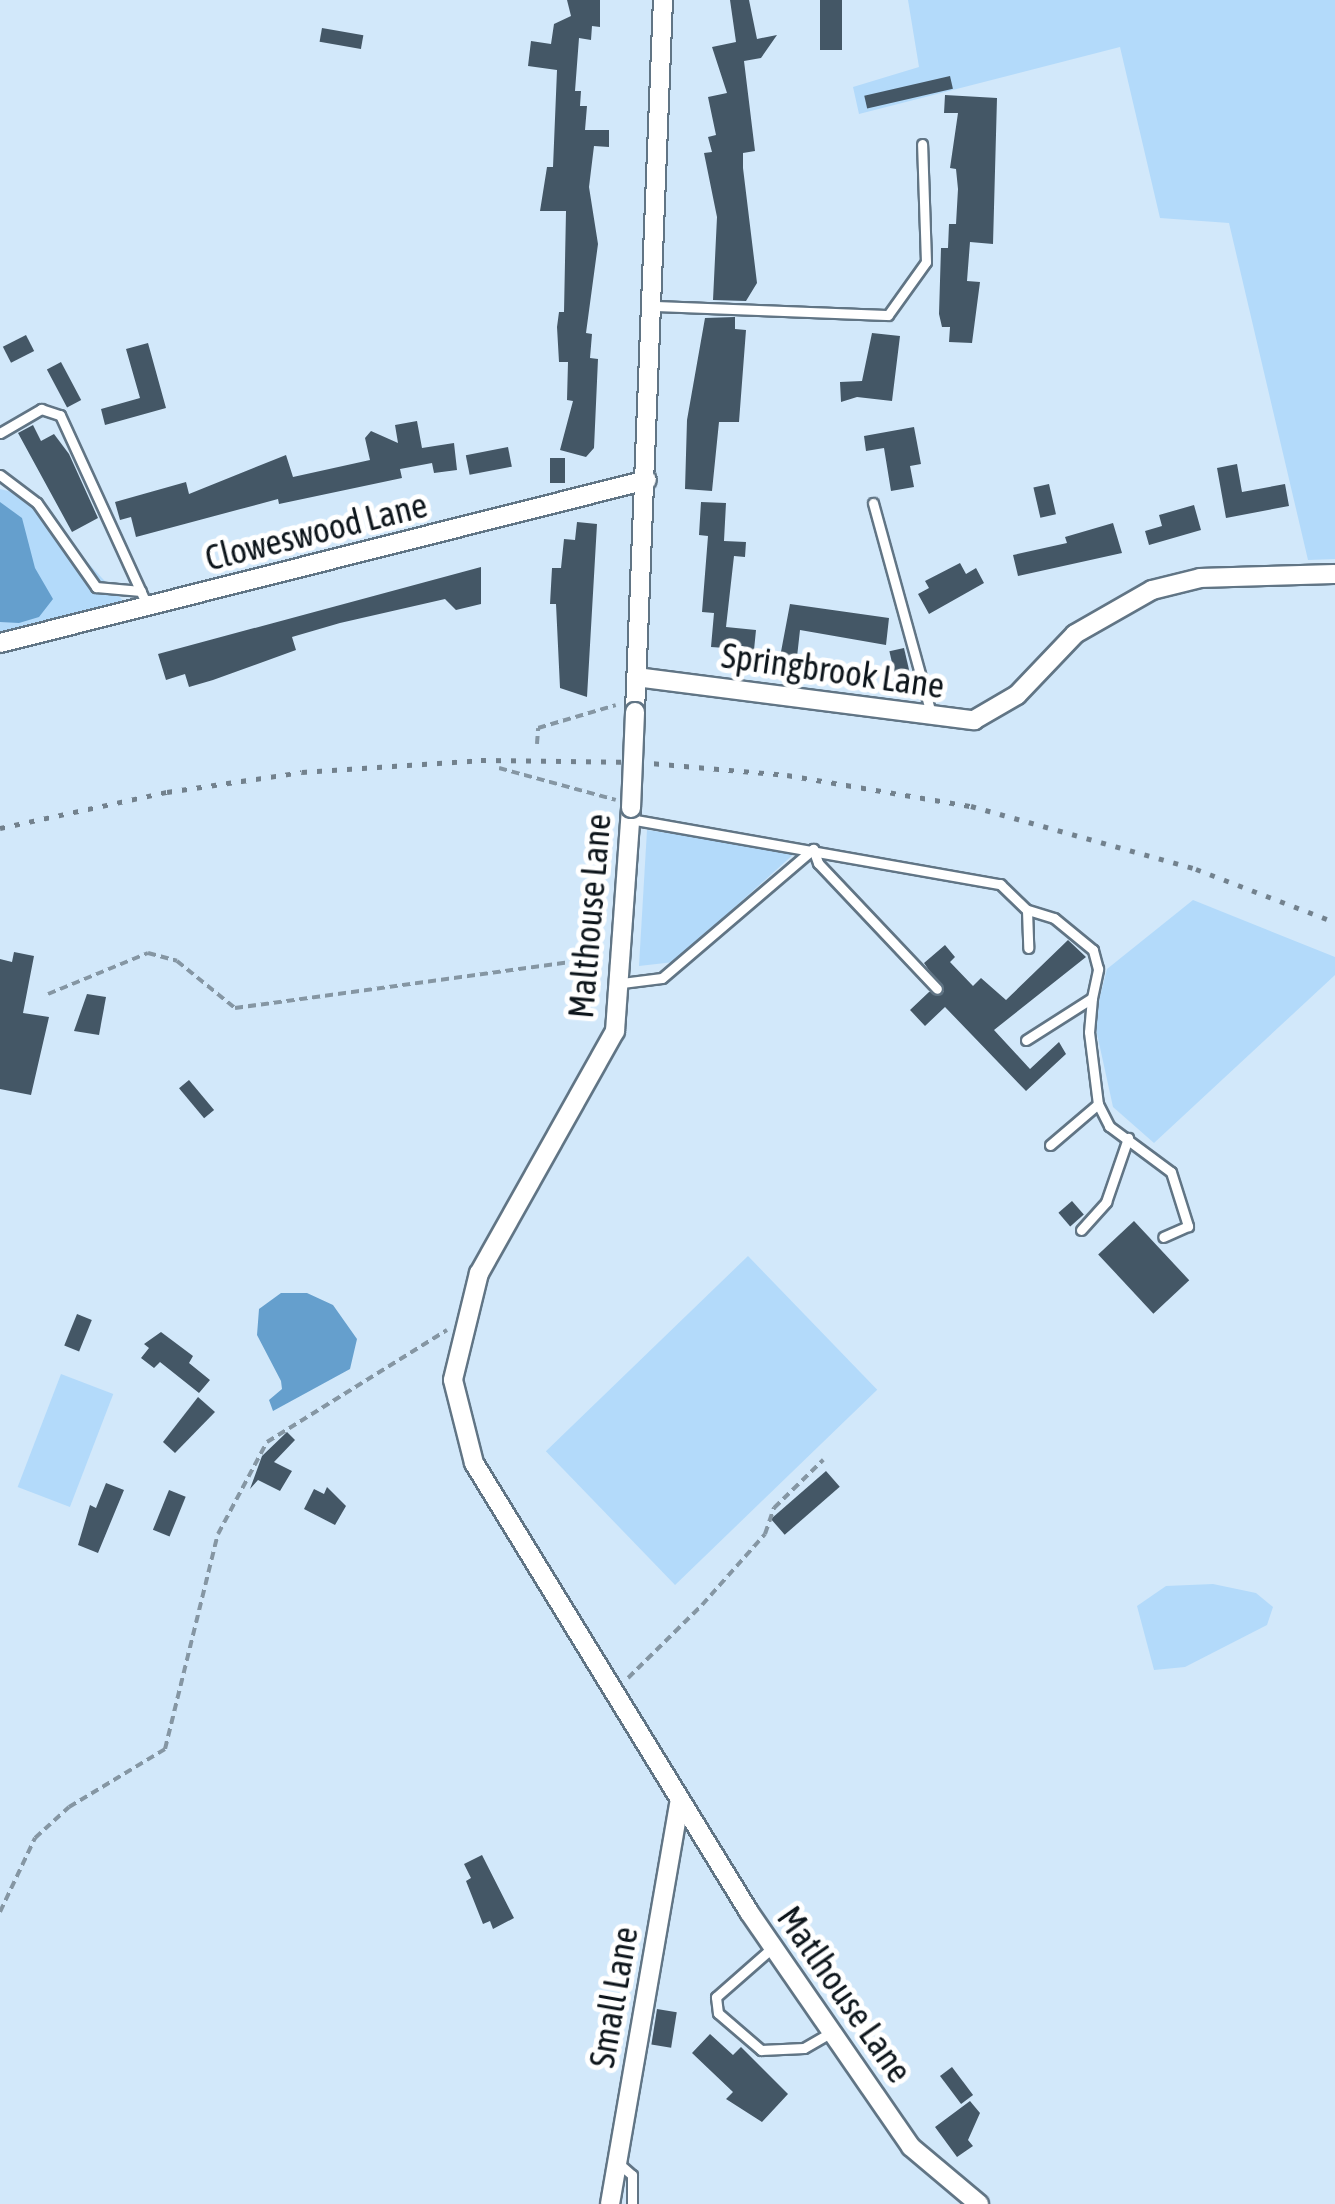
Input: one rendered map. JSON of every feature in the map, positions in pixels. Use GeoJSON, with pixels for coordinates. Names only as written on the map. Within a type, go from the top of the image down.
{"type":"FeatureCollection","features":[{"type":"Feature","properties":{"kind":"street","name":"Malthouse Lane"},"geometry":{"type":"LineString","coordinates":[[663,0],[647,480],[636,677],[630,707],[622,983],[615,1031],[479,1273],[453,1380],[474,1463],[680,1800]]}},
{"type":"Feature","properties":{"kind":"street","name":"Cloweswood Lane"},"geometry":{"type":"LineString","coordinates":[[0,643],[145,599],[647,480]]}},
{"type":"Feature","properties":{"kind":"street","name":"Springbrook Lane"},"geometry":{"type":"LineString","coordinates":[[636,677],[974,720],[997,710],[1075,634],[1152,590],[1200,578],[1335,574]]}},
{"type":"Feature","properties":{"kind":"street","name":"Matlhouse Lane"},"geometry":{"type":"LineString","coordinates":[[680,1800],[773,1947],[911,2147],[980,2204]]}},
{"type":"Feature","properties":{"kind":"street","name":"Small Lane"},"geometry":{"type":"LineString","coordinates":[[610,2204],[680,1800]]}},
{"type":"Feature","properties":{"kind":"lane"},"geometry":{"type":"LineString","coordinates":[[654,306],[880,319],[888,314],[926,262],[922,144]]}},
{"type":"Feature","properties":{"kind":"lane"},"geometry":{"type":"LineString","coordinates":[[0,433],[41,409],[60,415],[145,599]]}},
{"type":"Feature","properties":{"kind":"lane"},"geometry":{"type":"LineString","coordinates":[[0,474],[36,502],[96,587],[145,599]]}},
{"type":"Feature","properties":{"kind":"lane"},"geometry":{"type":"LineString","coordinates":[[874,503],[888,566],[909,614],[931,716]]}},
{"type":"Feature","properties":{"kind":"lane"},"geometry":{"type":"LineString","coordinates":[[627,809],[967,874],[1000,884],[1026,910],[1054,918],[1094,950],[1089,1032],[1098,1104],[1109,1126],[1171,1172],[1188,1226],[1163,1237]]}},
{"type":"Feature","properties":{"kind":"lane"},"geometry":{"type":"LineString","coordinates":[[622,983],[662,978],[813,848],[818,863],[937,989]]}},
{"type":"Feature","properties":{"kind":"lane"},"geometry":{"type":"LineString","coordinates":[[1026,910],[1028,948]]}},
{"type":"Feature","properties":{"kind":"lane"},"geometry":{"type":"LineString","coordinates":[[1026,1040],[1092,998]]}},
{"type":"Feature","properties":{"kind":"lane"},"geometry":{"type":"LineString","coordinates":[[1050,1145],[1098,1104]]}},
{"type":"Feature","properties":{"kind":"lane"},"geometry":{"type":"LineString","coordinates":[[1081,1230],[1106,1202],[1128,1138]]}},
{"type":"Feature","properties":{"kind":"lane"},"geometry":{"type":"LineString","coordinates":[[773,1947],[716,1997],[718,2013],[760,2050],[804,2048],[832,2032]]}},
{"type":"Feature","properties":{"kind":"lane"},"geometry":{"type":"LineString","coordinates":[[617,2162],[632,2176],[632,2204]]}},
{"type":"Feature","properties":{"kind":"path"},"geometry":{"type":"LineString","coordinates":[[537,744],[538,728],[630,707]]}},
{"type":"Feature","properties":{"kind":"path"},"geometry":{"type":"LineString","coordinates":[[499,768],[627,809]]}},
{"type":"Feature","properties":{"kind":"path"},"geometry":{"type":"LineString","coordinates":[[48,994],[148,953],[177,960],[235,1008],[622,955]]}},
{"type":"Feature","properties":{"kind":"path"},"geometry":{"type":"LineString","coordinates":[[0,1912],[35,1838],[68,1807],[166,1749],[218,1534],[268,1442],[466,1315]]}},
{"type":"Feature","properties":{"kind":"path"},"geometry":{"type":"LineString","coordinates":[[614,1692],[702,1604],[764,1534],[774,1508],[824,1460]]}},
{"type":"Feature","properties":{"kind":"shaded area"},"geometry":{"type":"Polygon","coordinates":[[[908,0],[1335,0],[1335,559],[1308,560],[1229,223],[1160,218],[1120,47],[859,114],[853,87],[919,67],[908,0]]]}},
{"type":"Feature","properties":{"kind":"shaded area"},"geometry":{"type":"Polygon","coordinates":[[[0,489],[25,495],[127,605],[0,634],[0,489]]]}},
{"type":"Feature","properties":{"kind":"shaded area"},"geometry":{"type":"Polygon","coordinates":[[[0,502],[22,518],[35,568],[53,599],[39,617],[19,623],[0,622],[0,502]]]}},
{"type":"Feature","properties":{"kind":"shaded area"},"geometry":{"type":"Polygon","coordinates":[[[647,830],[796,852],[674,962],[639,966],[647,830]]]}},
{"type":"Feature","properties":{"kind":"shaded area"},"geometry":{"type":"Polygon","coordinates":[[[1193,900],[1335,957],[1335,975],[1154,1143],[1113,1107],[1094,1020],[1107,969],[1193,900]]]}},
{"type":"Feature","properties":{"kind":"shaded area"},"geometry":{"type":"Polygon","coordinates":[[[748,1256],[877,1390],[675,1585],[546,1451],[748,1256]]]}},
{"type":"Feature","properties":{"kind":"shaded area"},"geometry":{"type":"Polygon","coordinates":[[[281,1293],[307,1293],[333,1305],[357,1339],[350,1369],[273,1411],[269,1400],[282,1389],[281,1381],[257,1335],[259,1309],[281,1293]]]}},
{"type":"Feature","properties":{"kind":"shaded area"},"geometry":{"type":"Polygon","coordinates":[[[61,1374],[113,1394],[70,1507],[18,1487],[61,1374]]]}},
{"type":"Feature","properties":{"kind":"shaded area"},"geometry":{"type":"Polygon","coordinates":[[[1213,1584],[1256,1593],[1273,1607],[1267,1625],[1185,1667],[1154,1670],[1137,1606],[1166,1586],[1213,1584]]]}},
{"type":"Feature","properties":{"kind":"building"},"geometry":{"type":"Polygon","coordinates":[[[567,0],[600,0],[600,27],[592,26],[591,40],[579,38],[575,91],[581,91],[580,106],[587,106],[585,130],[609,130],[609,147],[594,146],[589,187],[598,244],[586,333],[592,334],[590,358],[598,359],[594,448],[586,457],[560,450],[573,401],[567,400],[568,362],[559,362],[557,327],[559,312],[564,312],[566,211],[540,211],[547,167],[553,167],[557,70],[528,66],[531,41],[551,44],[554,24],[571,16],[567,0]]]}},
{"type":"Feature","properties":{"kind":"building"},"geometry":{"type":"Polygon","coordinates":[[[730,0],[749,0],[757,39],[777,35],[761,58],[744,61],[755,151],[743,153],[743,168],[757,283],[746,301],[713,300],[717,217],[704,153],[712,152],[708,137],[716,135],[708,97],[727,93],[712,47],[736,42],[730,0]]]}},
{"type":"Feature","properties":{"kind":"building"},"geometry":{"type":"Polygon","coordinates":[[[820,0],[842,0],[842,50],[820,50],[820,0]]]}},
{"type":"Feature","properties":{"kind":"building"},"geometry":{"type":"Polygon","coordinates":[[[322,28],[363,35],[361,49],[320,42],[322,28]]]}},
{"type":"Feature","properties":{"kind":"building"},"geometry":{"type":"Polygon","coordinates":[[[950,76],[953,89],[867,108],[864,96],[950,76]]]}},
{"type":"Feature","properties":{"kind":"building"},"geometry":{"type":"Polygon","coordinates":[[[945,95],[997,98],[993,244],[970,242],[967,281],[980,282],[972,343],[949,342],[950,327],[942,327],[939,314],[941,248],[948,248],[949,224],[956,224],[958,189],[956,169],[950,168],[958,113],[944,113],[945,95]]]}},
{"type":"Feature","properties":{"kind":"building"},"geometry":{"type":"Polygon","coordinates":[[[735,317],[735,329],[746,330],[739,422],[719,422],[712,491],[685,489],[687,420],[705,318],[735,317]]]}},
{"type":"Feature","properties":{"kind":"building"},"geometry":{"type":"Polygon","coordinates":[[[872,333],[900,336],[892,401],[857,397],[841,402],[840,382],[862,381],[872,333]]]}},
{"type":"Feature","properties":{"kind":"building"},"geometry":{"type":"Polygon","coordinates":[[[26,335],[34,351],[11,363],[3,347],[26,335]]]}},
{"type":"Feature","properties":{"kind":"building"},"geometry":{"type":"Polygon","coordinates":[[[148,343],[166,408],[105,425],[101,409],[140,398],[126,349],[148,343]]]}},
{"type":"Feature","properties":{"kind":"building"},"geometry":{"type":"Polygon","coordinates":[[[61,362],[81,400],[67,407],[47,370],[61,362]]]}},
{"type":"Feature","properties":{"kind":"building"},"geometry":{"type":"Polygon","coordinates":[[[417,421],[422,448],[454,443],[457,470],[434,473],[432,463],[400,469],[402,478],[279,504],[278,499],[136,537],[131,517],[120,520],[115,502],[186,482],[189,494],[286,455],[293,477],[370,460],[365,438],[371,431],[398,443],[395,425],[417,421]]]}},
{"type":"Feature","properties":{"kind":"building"},"geometry":{"type":"Polygon","coordinates":[[[33,425],[41,441],[54,434],[69,454],[98,518],[72,532],[18,433],[33,425]]]}},
{"type":"Feature","properties":{"kind":"building"},"geometry":{"type":"Polygon","coordinates":[[[914,427],[921,464],[910,466],[914,487],[891,491],[884,448],[866,451],[864,436],[914,427]]]}},
{"type":"Feature","properties":{"kind":"building"},"geometry":{"type":"Polygon","coordinates":[[[508,447],[512,467],[470,475],[466,455],[508,447]]]}},
{"type":"Feature","properties":{"kind":"building"},"geometry":{"type":"Polygon","coordinates":[[[550,458],[565,458],[565,483],[550,483],[550,458]]]}},
{"type":"Feature","properties":{"kind":"building"},"geometry":{"type":"Polygon","coordinates":[[[1237,464],[1242,492],[1285,484],[1289,506],[1226,518],[1217,468],[1237,464]]]}},
{"type":"Feature","properties":{"kind":"building"},"geometry":{"type":"Polygon","coordinates":[[[1049,484],[1056,514],[1040,518],[1033,488],[1049,484]]]}},
{"type":"Feature","properties":{"kind":"building"},"geometry":{"type":"Polygon","coordinates":[[[701,502],[726,503],[724,541],[746,542],[745,557],[734,556],[726,627],[756,630],[754,650],[711,647],[714,613],[702,612],[708,536],[699,535],[701,502]]]}},
{"type":"Feature","properties":{"kind":"building"},"geometry":{"type":"Polygon","coordinates":[[[1194,505],[1201,530],[1149,545],[1145,531],[1162,526],[1159,515],[1194,505]]]}},
{"type":"Feature","properties":{"kind":"building"},"geometry":{"type":"Polygon","coordinates":[[[577,522],[597,524],[587,697],[560,688],[556,604],[550,604],[552,568],[561,568],[564,539],[575,540],[577,522]]]}},
{"type":"Feature","properties":{"kind":"building"},"geometry":{"type":"Polygon","coordinates":[[[1113,523],[1122,553],[1018,576],[1013,555],[1067,543],[1065,537],[1113,523]]]}},
{"type":"Feature","properties":{"kind":"building"},"geometry":{"type":"Polygon","coordinates":[[[960,563],[966,574],[976,568],[984,583],[929,614],[918,594],[929,588],[925,581],[960,563]]]}},
{"type":"Feature","properties":{"kind":"building"},"geometry":{"type":"Polygon","coordinates":[[[481,567],[481,604],[456,610],[445,599],[340,623],[292,637],[296,650],[213,680],[189,687],[185,674],[166,680],[158,654],[481,567]]]}},
{"type":"Feature","properties":{"kind":"building"},"geometry":{"type":"Polygon","coordinates":[[[790,604],[889,618],[886,645],[800,630],[795,675],[777,673],[790,604]]]}},
{"type":"Feature","properties":{"kind":"building"},"geometry":{"type":"Polygon","coordinates":[[[904,648],[910,673],[895,677],[889,651],[904,648]]]}},
{"type":"Feature","properties":{"kind":"building"},"geometry":{"type":"Polygon","coordinates":[[[1068,940],[1086,957],[994,1030],[1030,1069],[1059,1042],[1066,1054],[1026,1091],[945,1007],[925,1026],[910,1010],[929,992],[944,992],[924,963],[945,945],[955,957],[950,962],[973,986],[981,978],[1006,1000],[1068,940]]]}},
{"type":"Feature","properties":{"kind":"building"},"geometry":{"type":"Polygon","coordinates":[[[14,952],[34,956],[23,1013],[49,1017],[31,1095],[0,1089],[0,959],[12,962],[14,952]]]}},
{"type":"Feature","properties":{"kind":"building"},"geometry":{"type":"Polygon","coordinates":[[[87,994],[106,997],[99,1035],[74,1031],[87,994]]]}},
{"type":"Feature","properties":{"kind":"building"},"geometry":{"type":"Polygon","coordinates":[[[189,1080],[214,1110],[204,1118],[179,1088],[189,1080]]]}},
{"type":"Feature","properties":{"kind":"building"},"geometry":{"type":"Polygon","coordinates":[[[1072,1201],[1084,1215],[1070,1226],[1058,1213],[1072,1201]]]}},
{"type":"Feature","properties":{"kind":"building"},"geometry":{"type":"Polygon","coordinates":[[[1134,1221],[1189,1280],[1153,1314],[1098,1254],[1134,1221]]]}},
{"type":"Feature","properties":{"kind":"building"},"geometry":{"type":"Polygon","coordinates":[[[77,1314],[92,1320],[79,1352],[64,1346],[77,1314]]]}},
{"type":"Feature","properties":{"kind":"building"},"geometry":{"type":"Polygon","coordinates":[[[161,1332],[193,1356],[189,1363],[210,1380],[199,1393],[160,1362],[154,1368],[141,1358],[149,1348],[144,1344],[161,1332]]]}},
{"type":"Feature","properties":{"kind":"building"},"geometry":{"type":"Polygon","coordinates":[[[198,1397],[215,1412],[175,1453],[163,1442],[198,1397]]]}},
{"type":"Feature","properties":{"kind":"building"},"geometry":{"type":"Polygon","coordinates":[[[287,1432],[295,1440],[274,1462],[292,1471],[280,1491],[258,1480],[250,1489],[262,1456],[287,1432]]]}},
{"type":"Feature","properties":{"kind":"building"},"geometry":{"type":"Polygon","coordinates":[[[826,1471],[840,1487],[785,1535],[771,1519],[826,1471]]]}},
{"type":"Feature","properties":{"kind":"building"},"geometry":{"type":"Polygon","coordinates":[[[106,1483],[124,1490],[98,1553],[78,1545],[90,1505],[96,1508],[106,1483]]]}},
{"type":"Feature","properties":{"kind":"building"},"geometry":{"type":"Polygon","coordinates":[[[327,1487],[346,1506],[335,1525],[304,1509],[314,1489],[324,1494],[327,1487]]]}},
{"type":"Feature","properties":{"kind":"building"},"geometry":{"type":"Polygon","coordinates":[[[169,1490],[186,1497],[170,1537],[153,1530],[169,1490]]]}},
{"type":"Feature","properties":{"kind":"building"},"geometry":{"type":"Polygon","coordinates":[[[482,1855],[514,1918],[493,1929],[490,1921],[483,1924],[466,1881],[471,1878],[464,1864],[482,1855]]]}},
{"type":"Feature","properties":{"kind":"building"},"geometry":{"type":"Polygon","coordinates":[[[657,2009],[677,2012],[671,2048],[651,2045],[657,2009]]]}},
{"type":"Feature","properties":{"kind":"building"},"geometry":{"type":"Polygon","coordinates":[[[710,2034],[733,2055],[741,2047],[788,2094],[762,2122],[726,2099],[733,2092],[692,2053],[710,2034]]]}},
{"type":"Feature","properties":{"kind":"building"},"geometry":{"type":"Polygon","coordinates":[[[952,2067],[973,2095],[961,2104],[940,2076],[952,2067]]]}},
{"type":"Feature","properties":{"kind":"building"},"geometry":{"type":"Polygon","coordinates":[[[970,2101],[980,2113],[968,2140],[973,2146],[957,2157],[935,2127],[970,2101]]]}},
{"type":"Feature","properties":{"kind":"railway"},"geometry":{"type":"LineString","coordinates":[[0,828],[167,792],[302,772],[481,760],[639,762],[787,775],[971,806],[1196,869],[1335,922]]}}]}
